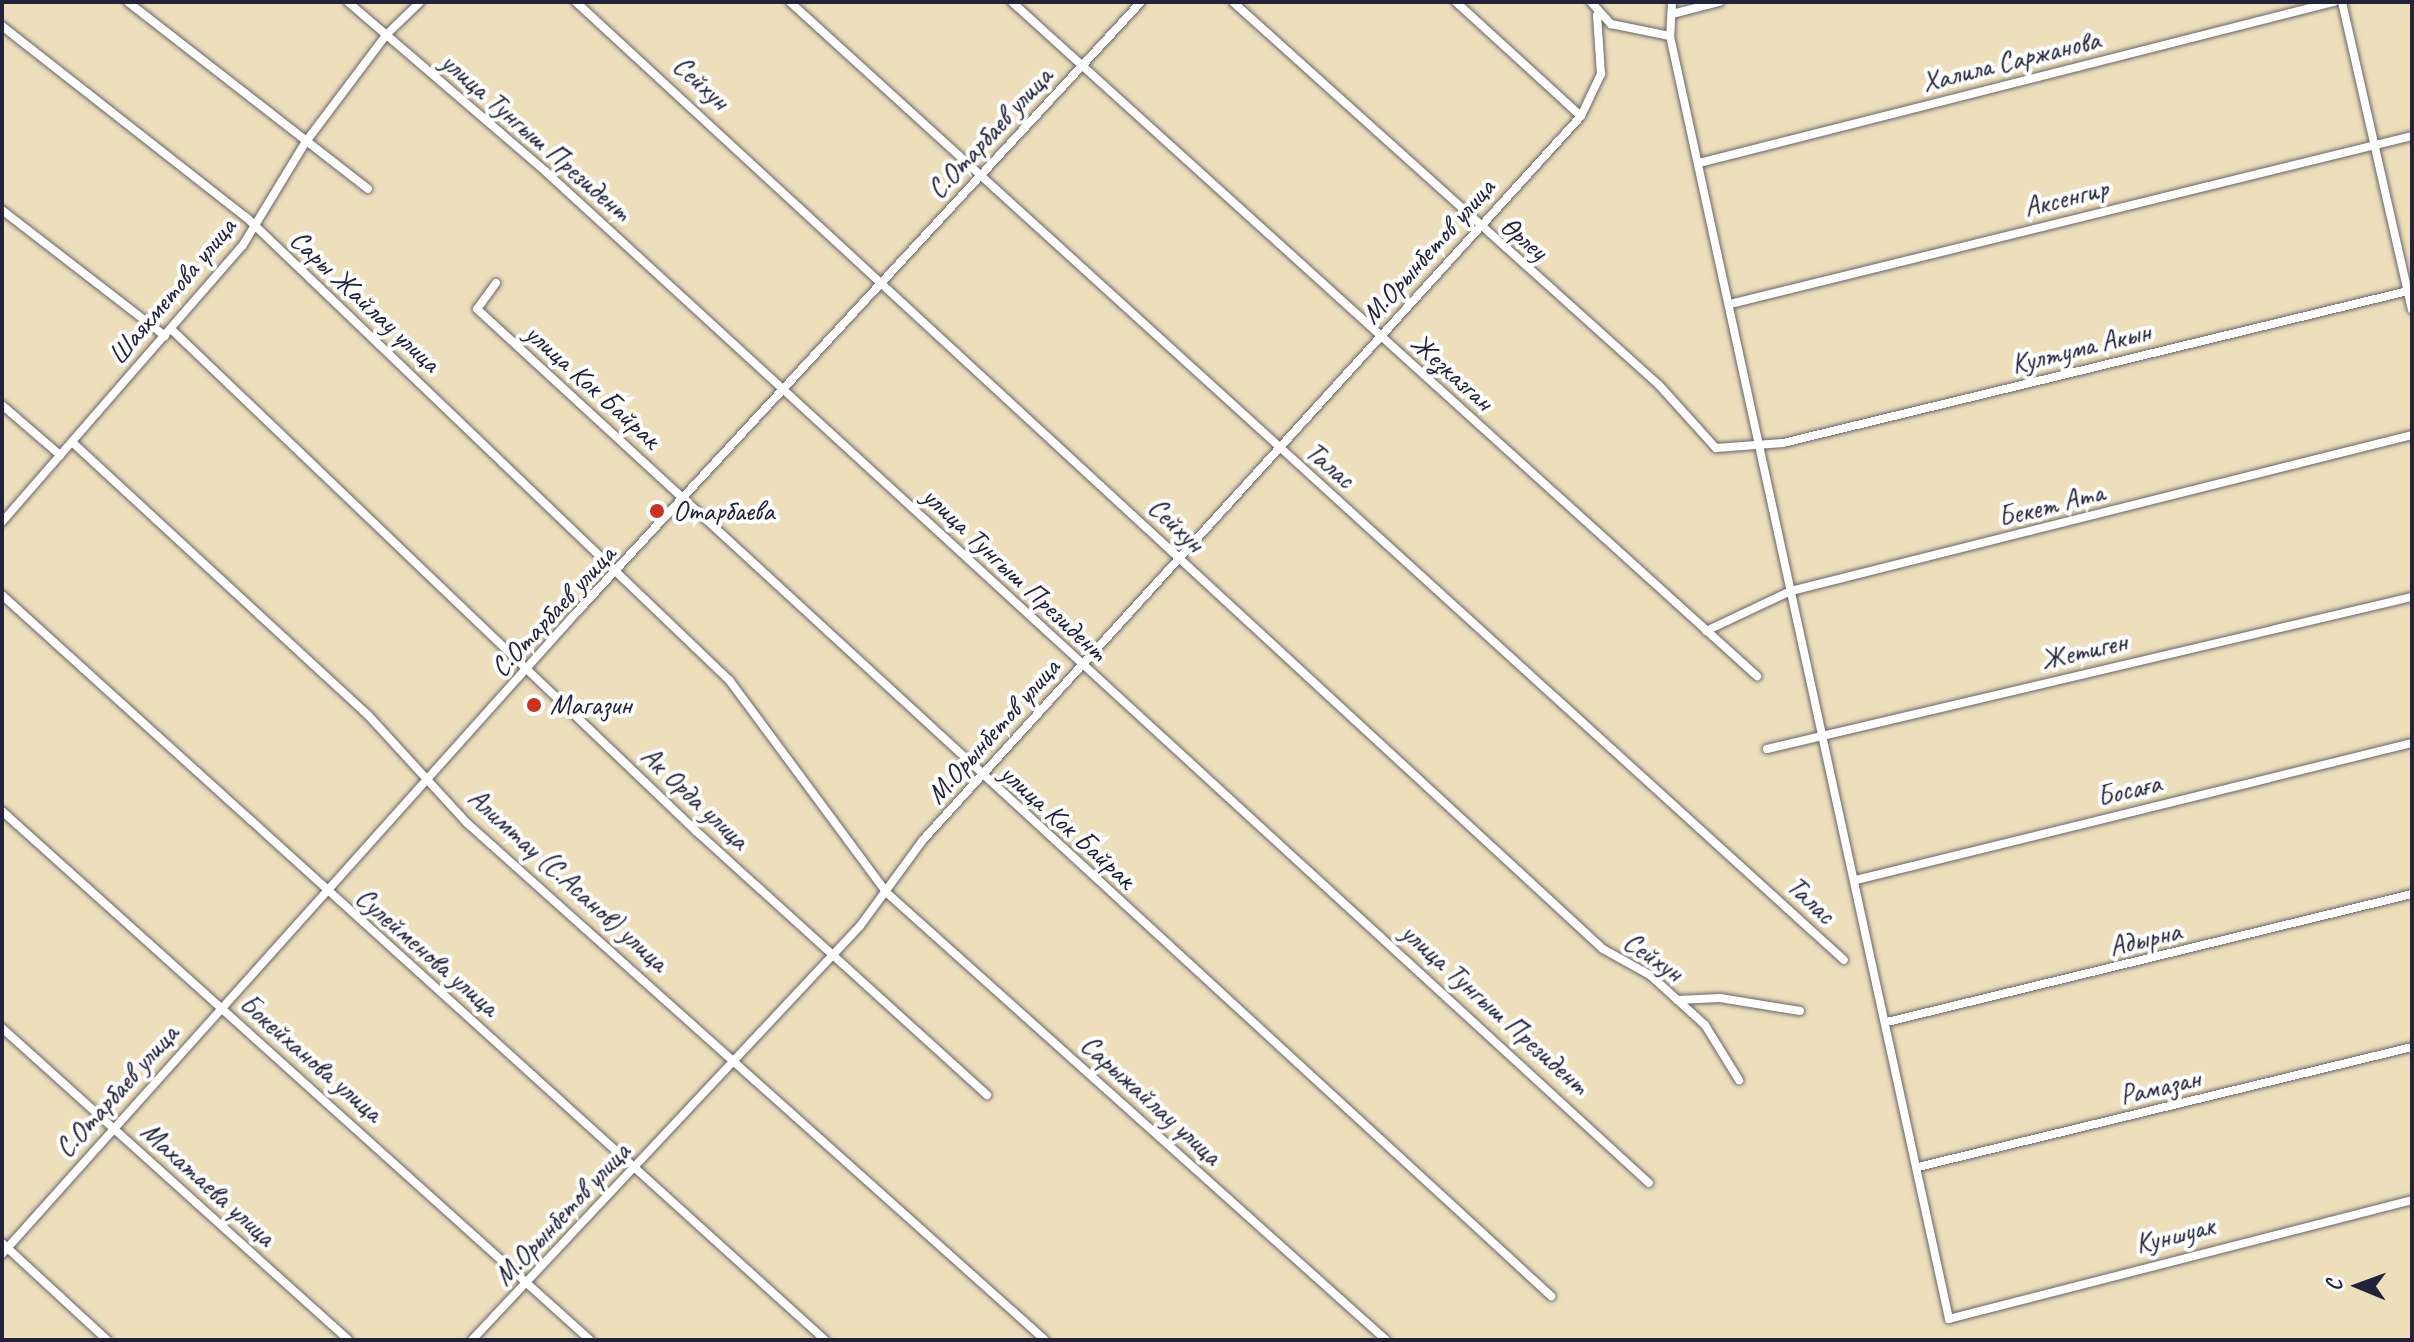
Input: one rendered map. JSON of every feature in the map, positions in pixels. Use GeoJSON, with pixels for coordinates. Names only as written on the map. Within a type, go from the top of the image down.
{"type":"FeatureCollection","features":[{"type":"Feature","properties":{"kind":"street"},"geometry":{"type":"LineString","coordinates":[[128,2],[305,143],[368,189]]}},
{"type":"Feature","properties":{"kind":"street","name":"улица Тунгыш Президент"},"geometry":{"type":"LineString","coordinates":[[348,2],[1649,1183]]}},
{"type":"Feature","properties":{"kind":"street","name":"Шаяхметова улица"},"geometry":{"type":"LineString","coordinates":[[2,522],[255,229],[305,143],[386,35],[420,2]]}},
{"type":"Feature","properties":{"kind":"street","name":"Сейхун"},"geometry":{"type":"LineString","coordinates":[[576,2],[883,280],[1178,558],[1603,949],[1677,1000],[1705,1025],[1739,1080]]}},
{"type":"Feature","properties":{"kind":"street","name":"Талас"},"geometry":{"type":"LineString","coordinates":[[790,2],[1184,353],[1278,450],[1416,566],[1844,960]]}},
{"type":"Feature","properties":{"kind":"street","name":"Жезказган"},"geometry":{"type":"LineString","coordinates":[[1012,2],[1757,676]]}},
{"type":"Feature","properties":{"kind":"street","name":"С.Отарбаев улица"},"geometry":{"type":"LineString","coordinates":[[4,1248],[115,1130],[530,666],[685,503],[883,280],[1141,2]]}},
{"type":"Feature","properties":{"kind":"street","name":"Өрлеу"},"geometry":{"type":"LineString","coordinates":[[1233,2],[1479,228],[1659,385],[1707,443],[1716,448],[1760,443]]}},
{"type":"Feature","properties":{"kind":"street"},"geometry":{"type":"LineString","coordinates":[[1456,2],[1581,116]]}},
{"type":"Feature","properties":{"kind":"street"},"geometry":{"type":"LineString","coordinates":[[1591,2],[1597,15],[1670,36]]}},
{"type":"Feature","properties":{"kind":"street"},"geometry":{"type":"LineString","coordinates":[[1672,2],[1670,36],[1918,1167]]}},
{"type":"Feature","properties":{"kind":"street"},"geometry":{"type":"LineString","coordinates":[[1672,14],[1719,2]]}},
{"type":"Feature","properties":{"kind":"street","name":"Халила Саржанова"},"geometry":{"type":"LineString","coordinates":[[1699,163],[2334,2]]}},
{"type":"Feature","properties":{"kind":"street"},"geometry":{"type":"LineString","coordinates":[[2342,2],[2412,309]]}},
{"type":"Feature","properties":{"kind":"street","name":"М.Орынбетов улица"},"geometry":{"type":"LineString","coordinates":[[472,1340],[529,1285],[732,1058],[830,957],[887,893],[923,840],[983,778],[1178,558],[1581,116],[1601,74],[1597,15]]}},
{"type":"Feature","properties":{"kind":"street","name":"Сары Жайлау улица"},"geometry":{"type":"LineString","coordinates":[[2,26],[255,229],[679,630]]}},
{"type":"Feature","properties":{"kind":"street","name":"Аксенгир"},"geometry":{"type":"LineString","coordinates":[[1730,304],[2412,136]]}},
{"type":"Feature","properties":{"kind":"street","name":"Ак Орда улица"},"geometry":{"type":"LineString","coordinates":[[2,210],[168,332],[530,666],[830,957],[955,1059],[987,1095]]}},
{"type":"Feature","properties":{"kind":"street","name":"улица Кок Байрак"},"geometry":{"type":"LineString","coordinates":[[496,283],[477,309],[983,778],[1551,1296]]}},
{"type":"Feature","properties":{"kind":"street","name":"Култума Акын"},"geometry":{"type":"LineString","coordinates":[[1760,443],[2410,290]]}},
{"type":"Feature","properties":{"kind":"street"},"geometry":{"type":"LineString","coordinates":[[2,405],[60,455]]}},
{"type":"Feature","properties":{"kind":"street","name":"Бекет Ата"},"geometry":{"type":"LineString","coordinates":[[1706,631],[1791,591],[2412,435]]}},
{"type":"Feature","properties":{"kind":"street","name":"Алимтау (С.Асанов) улица"},"geometry":{"type":"LineString","coordinates":[[72,442],[368,715],[426,781],[1045,1340]]}},
{"type":"Feature","properties":{"kind":"street","name":"Сулейменова улица"},"geometry":{"type":"LineString","coordinates":[[2,595],[631,1171],[825,1340]]}},
{"type":"Feature","properties":{"kind":"street","name":"Жетиген"},"geometry":{"type":"LineString","coordinates":[[1767,749],[2412,597]]}},
{"type":"Feature","properties":{"kind":"street","name":"Сарыжайлау улица"},"geometry":{"type":"LineString","coordinates":[[679,630],[762,720],[887,893],[1386,1340]]}},
{"type":"Feature","properties":{"kind":"street","name":"Босаға"},"geometry":{"type":"LineString","coordinates":[[1856,880],[2412,743]]}},
{"type":"Feature","properties":{"kind":"street","name":"Бокейханова улица"},"geometry":{"type":"LineString","coordinates":[[2,811],[590,1340]]}},
{"type":"Feature","properties":{"kind":"street","name":"Адырна"},"geometry":{"type":"LineString","coordinates":[[1887,1022],[2412,894]]}},
{"type":"Feature","properties":{"kind":"street"},"geometry":{"type":"LineString","coordinates":[[1677,1000],[1800,1011]]}},
{"type":"Feature","properties":{"kind":"street","name":"Махатаева улица"},"geometry":{"type":"LineString","coordinates":[[2,1028],[348,1340]]}},
{"type":"Feature","properties":{"kind":"street","name":"Рамазан"},"geometry":{"type":"LineString","coordinates":[[1918,1167],[2412,1047]]}},
{"type":"Feature","properties":{"kind":"street","name":"Куншуак"},"geometry":{"type":"LineString","coordinates":[[1918,1167],[1949,1319],[2412,1200]]}},
{"type":"Feature","properties":{"kind":"street"},"geometry":{"type":"LineString","coordinates":[[4,1248],[107,1340]]}},
{"type":"Feature","properties":{"kind":"place","name":"Отарбаева"},"geometry":{"type":"Point","coordinates":[657,511]}},
{"type":"Feature","properties":{"kind":"place","name":"Магазин"},"geometry":{"type":"Point","coordinates":[534,705]}}]}
